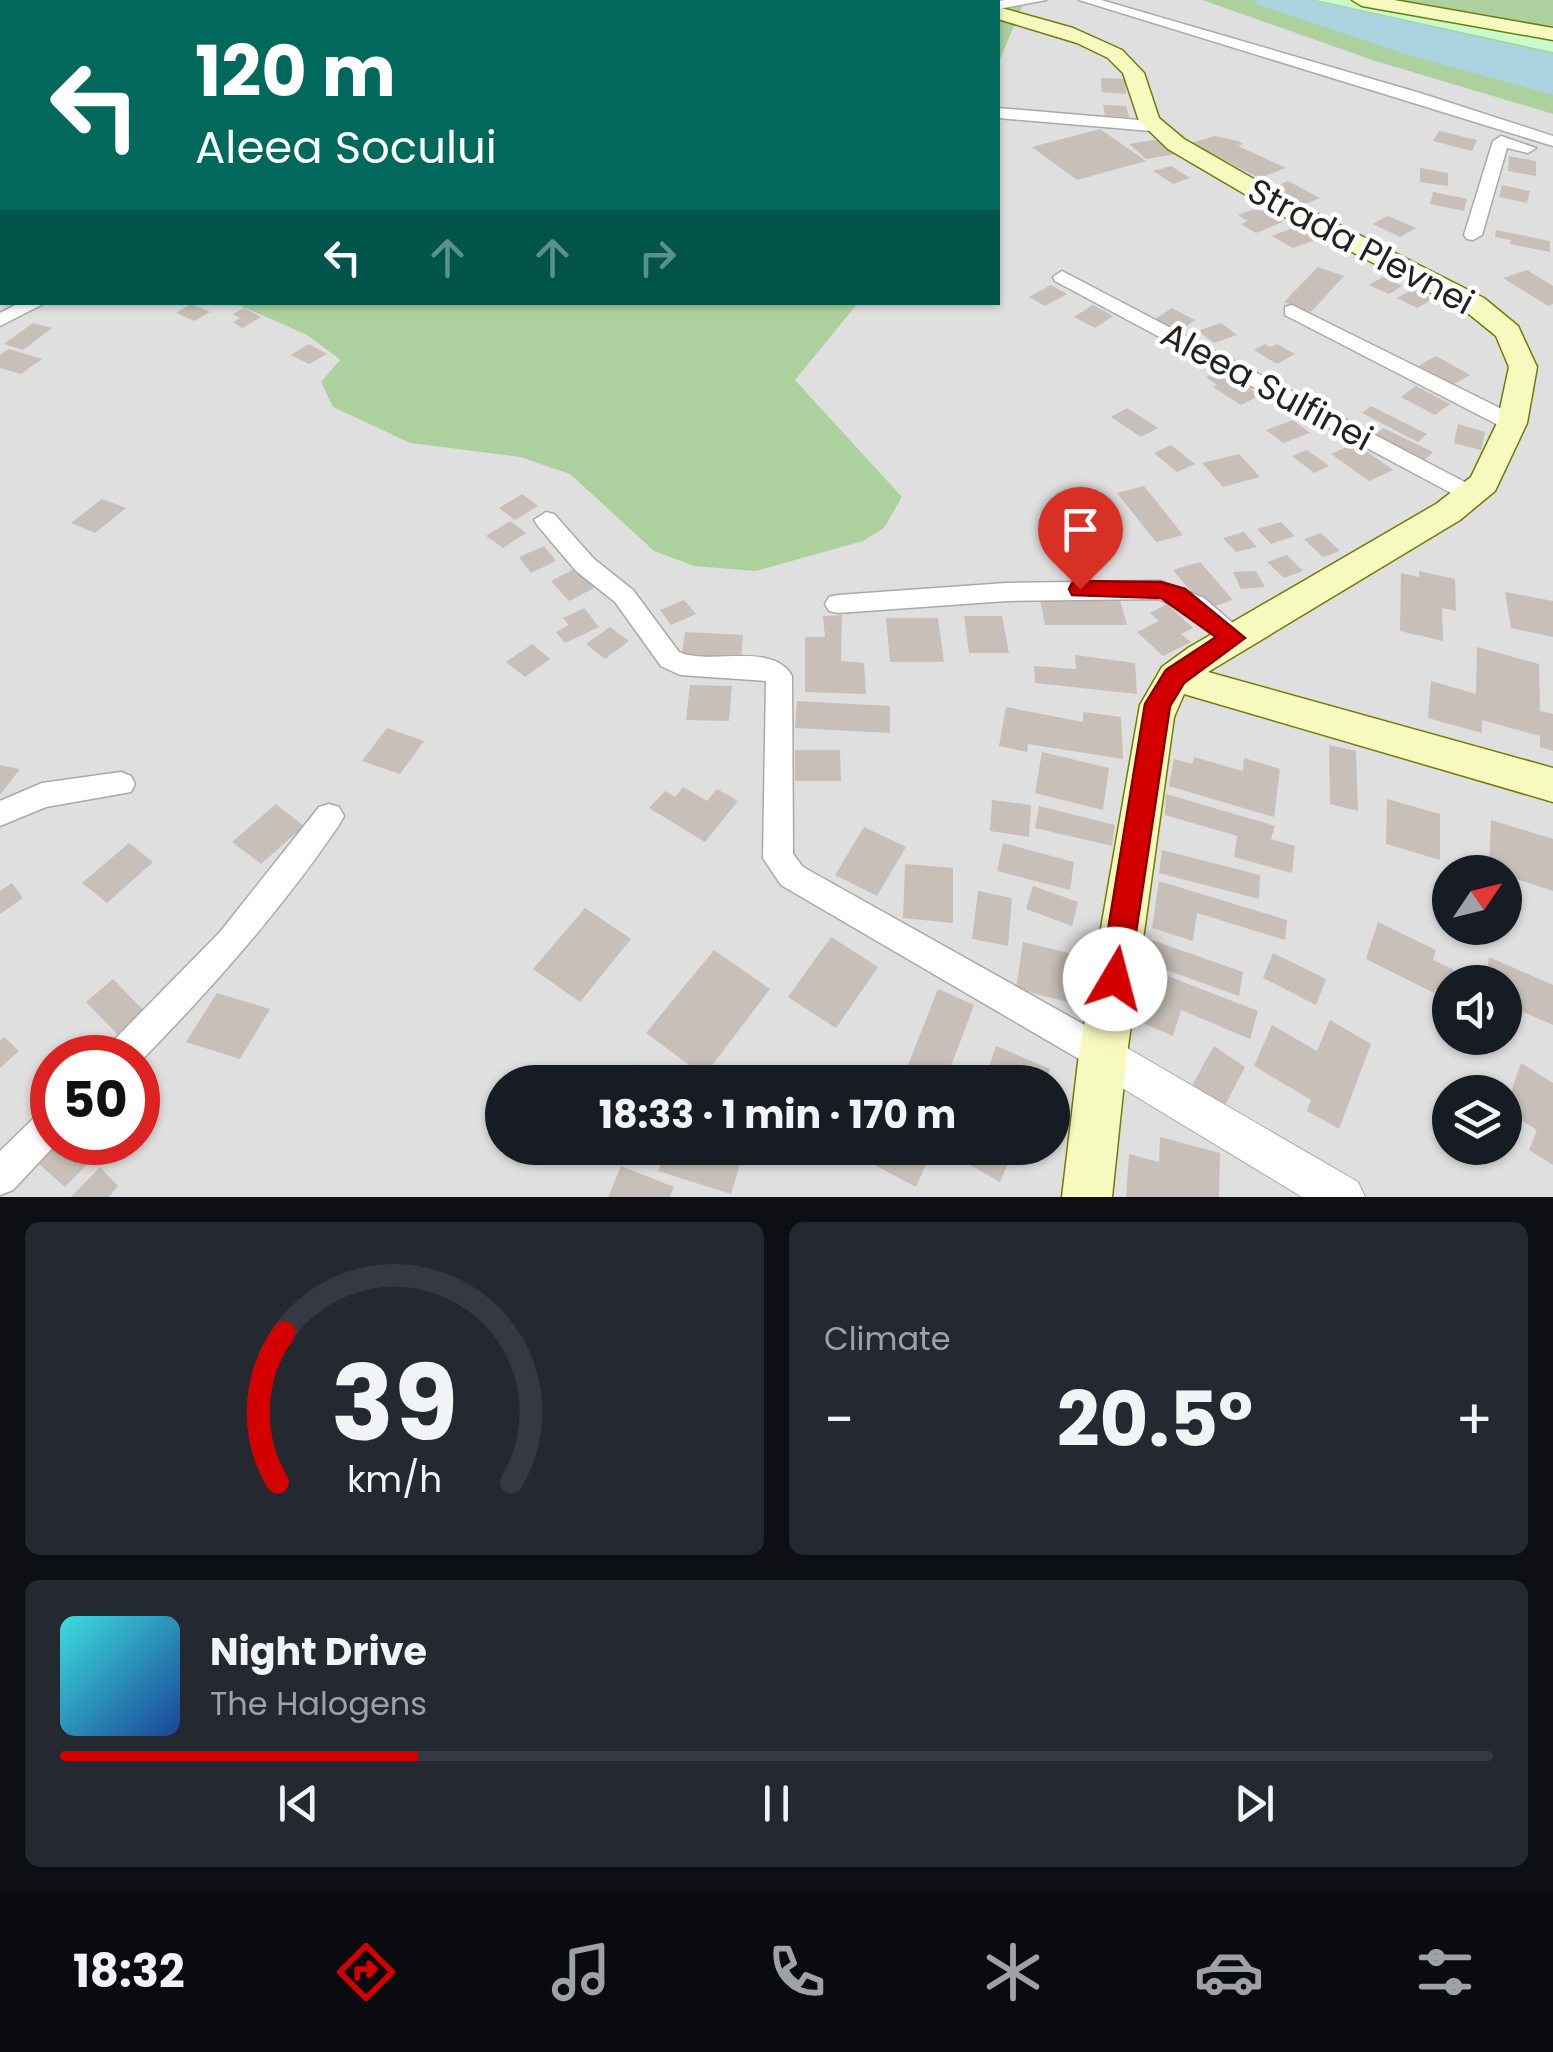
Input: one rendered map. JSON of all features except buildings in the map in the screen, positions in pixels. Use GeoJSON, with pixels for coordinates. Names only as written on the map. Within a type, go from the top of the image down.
{"type":"FeatureCollection","features":[{"type":"Feature","properties":{"kind":"main road"},"geometry":{"type":"LineString","coordinates":[[1362,0],[1553,34]]}},
{"type":"Feature","properties":{"kind":"main road"},"geometry":{"type":"LineString","coordinates":[[1000,14],[1084,40],[1116,55],[1132,74],[1140,110],[1151,126]]}},
{"type":"Feature","properties":{"kind":"main road","name":"Strada Plevnei"},"geometry":{"type":"LineString","coordinates":[[1151,126],[1233,179],[1491,314],[1508,332],[1523,367],[1512,422],[1492,473],[1472,494],[1175,677]]}},
{"type":"Feature","properties":{"kind":"main road"},"geometry":{"type":"LineString","coordinates":[[1086,1197],[1103,1054],[1154,717],[1164,691],[1175,677],[1553,785]]}},
{"type":"Feature","properties":{"kind":"street"},"geometry":{"type":"LineString","coordinates":[[1000,5],[1040,0]]}},
{"type":"Feature","properties":{"kind":"street"},"geometry":{"type":"LineString","coordinates":[[1086,0],[1399,91],[1553,141]]}},
{"type":"Feature","properties":{"kind":"street"},"geometry":{"type":"LineString","coordinates":[[1000,113],[1151,126]]}},
{"type":"Feature","properties":{"kind":"street"},"geometry":{"type":"LineString","coordinates":[[1426,118],[1553,154]]}},
{"type":"Feature","properties":{"kind":"street"},"geometry":{"type":"LineString","coordinates":[[1473,235],[1502,141]]}},
{"type":"Feature","properties":{"kind":"street","name":"Aleea Sulfinei"},"geometry":{"type":"LineString","coordinates":[[1062,278],[1472,494]]}},
{"type":"Feature","properties":{"kind":"street"},"geometry":{"type":"LineString","coordinates":[[0,320],[32,305]]}},
{"type":"Feature","properties":{"kind":"street"},"geometry":{"type":"LineString","coordinates":[[1292,311],[1512,422]]}},
{"type":"Feature","properties":{"kind":"street"},"geometry":{"type":"LineString","coordinates":[[546,520],[584,565],[624,596],[670,660],[680,664],[768,669],[779,676],[778,858],[792,876],[1343,1197]]}},
{"type":"Feature","properties":{"kind":"street"},"geometry":{"type":"LineString","coordinates":[[838,604],[1006,592],[1161,590],[1196,605],[1233,638]]}},
{"type":"Feature","properties":{"kind":"street"},"geometry":{"type":"LineString","coordinates":[[0,814],[42,795],[121,784]]}},
{"type":"Feature","properties":{"kind":"street"},"geometry":{"type":"LineString","coordinates":[[143,1035],[202,977],[308,848],[329,816]]}},
{"type":"Feature","properties":{"kind":"street"},"geometry":{"type":"LineString","coordinates":[[0,1178],[30,1147]]}},
{"type":"Feature","properties":{"kind":"shaded area"},"geometry":{"type":"Polygon","coordinates":[[[1025,0],[1202,0],[1375,61],[1553,114],[1553,1197],[0,1197],[0,305],[239,305],[307,335],[340,361],[321,382],[334,407],[410,443],[520,457],[570,474],[654,551],[856,305],[1000,305],[1000,59],[1025,0]]]}},
{"type":"Feature","properties":{"kind":"green space"},"geometry":{"type":"Polygon","coordinates":[[[1000,0],[1025,0],[1000,59],[1000,0]]]}},
{"type":"Feature","properties":{"kind":"green space"},"geometry":{"type":"Polygon","coordinates":[[[1202,0],[1553,0],[1553,114],[1375,61],[1202,0]]]}},
{"type":"Feature","properties":{"kind":"green space"},"geometry":{"type":"Polygon","coordinates":[[[1316,0],[1362,0],[1553,34],[1553,52],[1316,0]]]}},
{"type":"Feature","properties":{"kind":"green space"},"geometry":{"type":"Polygon","coordinates":[[[239,305],[856,305],[795,380],[902,497],[884,528],[863,541],[756,571],[694,566],[654,551],[570,474],[520,457],[410,443],[333,407],[321,382],[340,360],[307,335],[239,305]]]}},
{"type":"Feature","properties":{"kind":"water"},"geometry":{"type":"Polygon","coordinates":[[[1312,0],[1553,54],[1553,95],[1408,55],[1254,3],[1312,0]]]}},
{"type":"Feature","properties":{"kind":"route"},"geometry":{"type":"LineString","coordinates":[[1080,589],[1161,590],[1176,594],[1196,605],[1233,638],[1175,677],[1158,704],[1115,979]]}}]}
